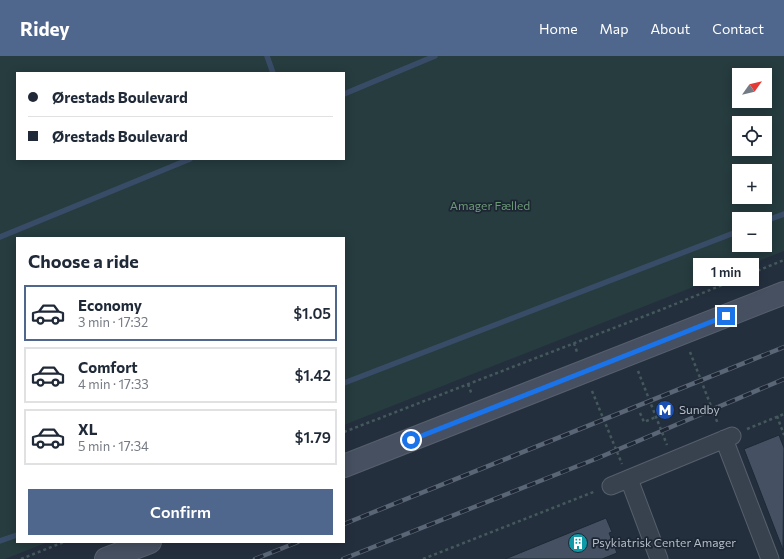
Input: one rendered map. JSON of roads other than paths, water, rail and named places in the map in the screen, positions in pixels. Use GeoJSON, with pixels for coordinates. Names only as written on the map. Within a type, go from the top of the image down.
{"type":"FeatureCollection","features":[{"type":"Feature","properties":{"kind":"street"},"geometry":{"type":"LineString","coordinates":[[345,466],[784,293]]}},
{"type":"Feature","properties":{"kind":"street"},"geometry":{"type":"LineString","coordinates":[[611,486],[728,437],[770,559]]}},
{"type":"Feature","properties":{"kind":"street"},"geometry":{"type":"LineString","coordinates":[[629,479],[660,559]]}},
{"type":"Feature","properties":{"kind":"street"},"geometry":{"type":"LineString","coordinates":[[106,559],[147,543]]}},
{"type":"Feature","properties":{"kind":"waterway"},"geometry":{"type":"LineString","coordinates":[[267,56],[273,72]]}},
{"type":"Feature","properties":{"kind":"waterway"},"geometry":{"type":"LineString","coordinates":[[345,94],[435,56]]}},
{"type":"Feature","properties":{"kind":"waterway"},"geometry":{"type":"LineString","coordinates":[[0,237],[188,160]]}},
{"type":"Feature","properties":{"kind":"waterway"},"geometry":{"type":"LineString","coordinates":[[772,218],[784,214]]}},
{"type":"Feature","properties":{"kind":"waterway"},"geometry":{"type":"LineString","coordinates":[[345,383],[732,234]]}},
{"type":"Feature","properties":{"kind":"waterway"},"geometry":{"type":"LineString","coordinates":[[0,541],[16,535]]}},
{"type":"Feature","properties":{"kind":"railway"},"geometry":{"type":"LineString","coordinates":[[345,524],[784,347]]}},
{"type":"Feature","properties":{"kind":"railway"},"geometry":{"type":"LineString","coordinates":[[343,559],[598,458],[784,379]]}},
{"type":"Feature","properties":{"kind":"railway"},"geometry":{"type":"LineString","coordinates":[[255,559],[295,543]]}},
{"type":"Feature","properties":{"kind":"place","name":"Sundby"},"geometry":{"type":"Point","coordinates":[665,410]}},
{"type":"Feature","properties":{"kind":"place","name":"Psykiatrisk Center Amager"},"geometry":{"type":"Point","coordinates":[578,543]}},
{"type":"Feature","properties":{"kind":"park label","name":"Amager Fælled"},"geometry":{"type":"Point","coordinates":[490,206]}}]}
